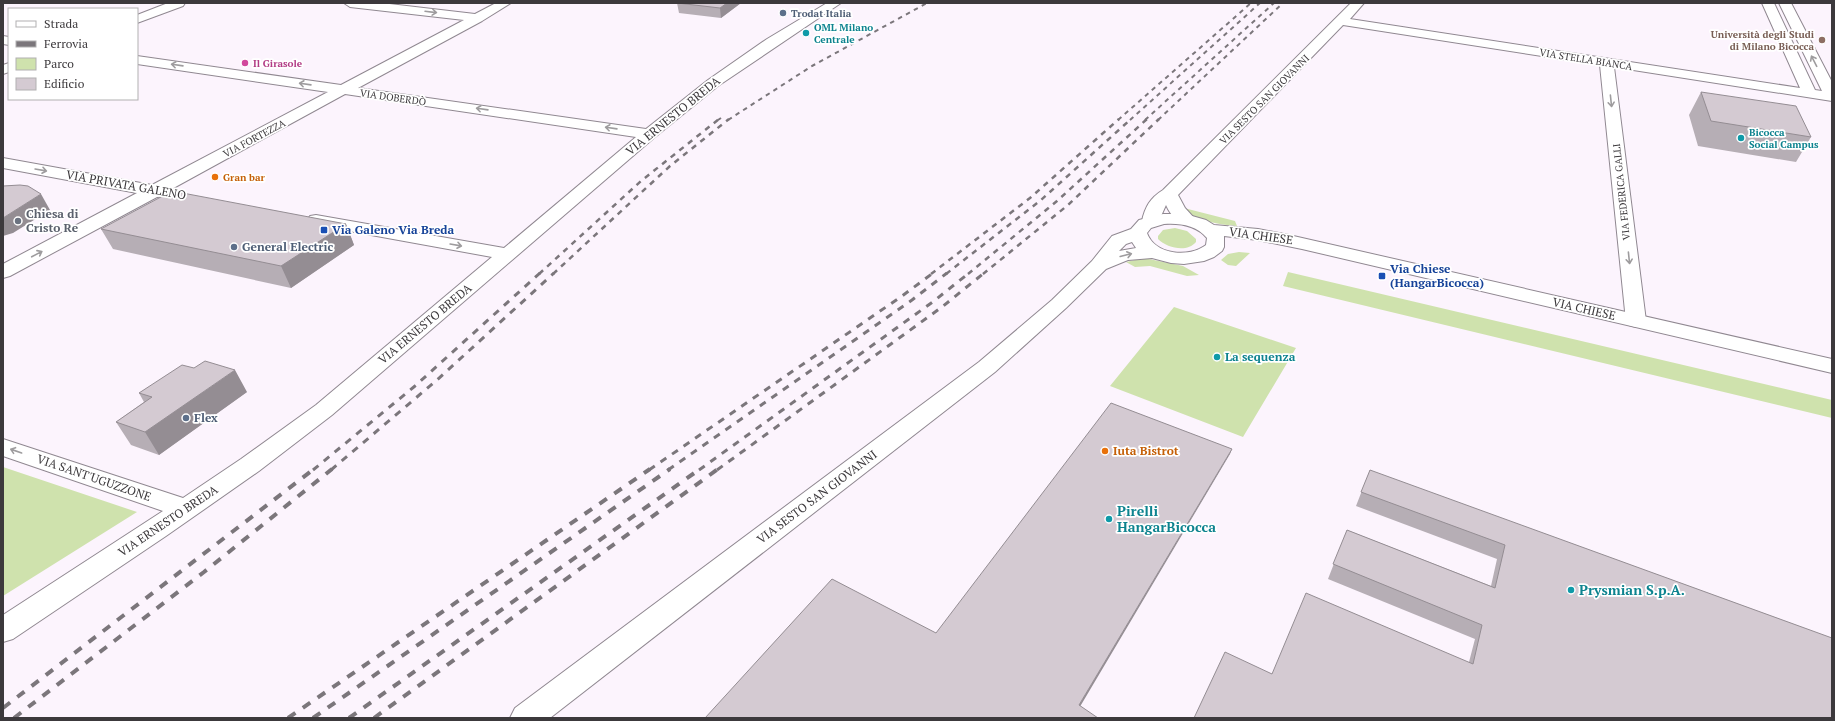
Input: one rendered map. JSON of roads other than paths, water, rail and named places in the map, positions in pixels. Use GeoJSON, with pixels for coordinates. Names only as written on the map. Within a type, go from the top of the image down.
{"type":"FeatureCollection","features":[{"type":"Feature","properties":{"kind":"street"},"geometry":{"type":"LineString","coordinates":[[138,19],[179,3]]}},
{"type":"Feature","properties":{"kind":"street"},"geometry":{"type":"LineString","coordinates":[[350,3],[478,18]]}},
{"type":"Feature","properties":{"kind":"street","name":"VIA FORTEZZA"},"geometry":{"type":"LineString","coordinates":[[3,272],[505,3]]}},
{"type":"Feature","properties":{"kind":"street","name":"VIA ERNESTO BREDA"},"geometry":{"type":"LineString","coordinates":[[3,630],[185,510],[250,465],[324,410],[649,134],[713,83],[772,42],[835,3]]}},
{"type":"Feature","properties":{"kind":"street","name":"VIA SESTO SAN GIOVANNI"},"geometry":{"type":"LineString","coordinates":[[1145,227],[1153,207],[1157,202],[1169,194],[1341,22],[1358,3]]}},
{"type":"Feature","properties":{"kind":"street"},"geometry":{"type":"LineString","coordinates":[[1768,3],[1810,94]]}},
{"type":"Feature","properties":{"kind":"street"},"geometry":{"type":"LineString","coordinates":[[1785,3],[1832,97]]}},
{"type":"Feature","properties":{"kind":"street","name":"VIA STELLA BIANCA"},"geometry":{"type":"LineString","coordinates":[[1341,22],[1832,97]]}},
{"type":"Feature","properties":{"kind":"street","name":"VIA DOBERDÒ"},"geometry":{"type":"LineString","coordinates":[[138,60],[649,134]]}},
{"type":"Feature","properties":{"kind":"street","name":"VIA FEDERICA GALLI"},"geometry":{"type":"LineString","coordinates":[[1607,63],[1636,321]]}},
{"type":"Feature","properties":{"kind":"street","name":"VIA PRIVATA GALENO"},"geometry":{"type":"LineString","coordinates":[[3,163],[184,196]]}},
{"type":"Feature","properties":{"kind":"street"},"geometry":{"type":"LineString","coordinates":[[1169,194],[1177,210],[1187,220]]}},
{"type":"Feature","properties":{"kind":"street"},"geometry":{"type":"LineString","coordinates":[[302,217],[508,254]]}},
{"type":"Feature","properties":{"kind":"street","name":"VIA SESTO SAN GIOVANNI"},"geometry":{"type":"LineString","coordinates":[[526,718],[987,367],[1047,316],[1098,265],[1115,244],[1145,227],[1168,218],[1187,220]]}},
{"type":"Feature","properties":{"kind":"street","name":"VIA CHIESE"},"geometry":{"type":"LineString","coordinates":[[1187,220],[1213,238],[1335,252],[1832,366]]}},
{"type":"Feature","properties":{"kind":"street"},"geometry":{"type":"LineString","coordinates":[[1145,227],[1142,243],[1155,252]]}},
{"type":"Feature","properties":{"kind":"street","name":"VIA CHIESE"},"geometry":{"type":"LineString","coordinates":[[1155,252],[1174,257],[1193,258],[1209,253],[1213,238]]}},
{"type":"Feature","properties":{"kind":"street","name":"VIA SESTO SAN GIOVANNI"},"geometry":{"type":"LineString","coordinates":[[1098,265],[1133,254],[1155,252]]}},
{"type":"Feature","properties":{"kind":"street","name":"VIA SANT'UGUZZONE"},"geometry":{"type":"LineString","coordinates":[[3,447],[185,510]]}},
{"type":"Feature","properties":{"kind":"railway"},"geometry":{"type":"LineString","coordinates":[[728,120],[812,66],[927,3]]}},
{"type":"Feature","properties":{"kind":"railway"},"geometry":{"type":"LineString","coordinates":[[1118,120],[1251,3]]}},
{"type":"Feature","properties":{"kind":"railway"},"geometry":{"type":"LineString","coordinates":[[1130,120],[1260,3]]}},
{"type":"Feature","properties":{"kind":"railway"},"geometry":{"type":"LineString","coordinates":[[1145,120],[1274,3]]}},
{"type":"Feature","properties":{"kind":"railway"},"geometry":{"type":"LineString","coordinates":[[1158,120],[1283,3]]}},
{"type":"Feature","properties":{"kind":"railway"},"geometry":{"type":"LineString","coordinates":[[539,274],[641,181],[719,119]]}},
{"type":"Feature","properties":{"kind":"railway"},"geometry":{"type":"LineString","coordinates":[[553,274],[670,166],[729,119]]}},
{"type":"Feature","properties":{"kind":"railway"},"geometry":{"type":"LineString","coordinates":[[931,274],[1030,198],[1119,119]]}},
{"type":"Feature","properties":{"kind":"railway"},"geometry":{"type":"LineString","coordinates":[[946,274],[1041,200],[1131,119]]}},
{"type":"Feature","properties":{"kind":"railway"},"geometry":{"type":"LineString","coordinates":[[968,274],[1057,201],[1147,119]]}},
{"type":"Feature","properties":{"kind":"railway"},"geometry":{"type":"LineString","coordinates":[[983,274],[1068,205],[1159,119]]}},
{"type":"Feature","properties":{"kind":"railway"},"geometry":{"type":"LineString","coordinates":[[313,470],[415,386],[540,273]]}},
{"type":"Feature","properties":{"kind":"railway"},"geometry":{"type":"LineString","coordinates":[[331,470],[437,380],[554,273]]}},
{"type":"Feature","properties":{"kind":"railway"},"geometry":{"type":"LineString","coordinates":[[649,470],[902,296],[933,273]]}},
{"type":"Feature","properties":{"kind":"railway"},"geometry":{"type":"LineString","coordinates":[[668,470],[912,300],[947,273]]}},
{"type":"Feature","properties":{"kind":"railway"},"geometry":{"type":"LineString","coordinates":[[699,470],[934,301],[969,273]]}},
{"type":"Feature","properties":{"kind":"railway"},"geometry":{"type":"LineString","coordinates":[[717,470],[942,307],[984,273]]}},
{"type":"Feature","properties":{"kind":"railway"},"geometry":{"type":"LineString","coordinates":[[3,708],[314,469]]}},
{"type":"Feature","properties":{"kind":"railway"},"geometry":{"type":"LineString","coordinates":[[14,718],[204,572],[332,469]]}},
{"type":"Feature","properties":{"kind":"railway"},"geometry":{"type":"LineString","coordinates":[[288,718],[650,469]]}},
{"type":"Feature","properties":{"kind":"railway"},"geometry":{"type":"LineString","coordinates":[[313,718],[670,469]]}},
{"type":"Feature","properties":{"kind":"railway"},"geometry":{"type":"LineString","coordinates":[[349,718],[700,469]]}},
{"type":"Feature","properties":{"kind":"railway"},"geometry":{"type":"LineString","coordinates":[[374,718],[718,469]]}},
{"type":"Feature","properties":{"kind":"place","name":"Trodat Italia"},"geometry":{"type":"Point","coordinates":[783,13]}},
{"type":"Feature","properties":{"kind":"place","name":"OML Milano Centrale"},"geometry":{"type":"Point","coordinates":[806,33]}},
{"type":"Feature","properties":{"kind":"place","name":"Università degli Studi di Milano Bicocca"},"geometry":{"type":"Point","coordinates":[1822,40]}},
{"type":"Feature","properties":{"kind":"place","name":"Il Girasole"},"geometry":{"type":"Point","coordinates":[245,63]}},
{"type":"Feature","properties":{"kind":"place","name":"Bicocca Social Campus"},"geometry":{"type":"Point","coordinates":[1741,138]}},
{"type":"Feature","properties":{"kind":"place","name":"Gran bar"},"geometry":{"type":"Point","coordinates":[215,177]}},
{"type":"Feature","properties":{"kind":"place","name":"Chiesa di Cristo Re"},"geometry":{"type":"Point","coordinates":[18,221]}},
{"type":"Feature","properties":{"kind":"place","name":"Via Galeno Via Breda"},"geometry":{"type":"Point","coordinates":[324,230]}},
{"type":"Feature","properties":{"kind":"place","name":"General Electric"},"geometry":{"type":"Point","coordinates":[234,247]}},
{"type":"Feature","properties":{"kind":"place","name":"Via Chiese (HangarBicocca)"},"geometry":{"type":"Point","coordinates":[1382,276]}},
{"type":"Feature","properties":{"kind":"place","name":"La sequenza"},"geometry":{"type":"Point","coordinates":[1217,357]}},
{"type":"Feature","properties":{"kind":"place","name":"Flex"},"geometry":{"type":"Point","coordinates":[186,418]}},
{"type":"Feature","properties":{"kind":"place","name":"Iuta Bistrot"},"geometry":{"type":"Point","coordinates":[1105,451]}},
{"type":"Feature","properties":{"kind":"place","name":"Pirelli HangarBicocca"},"geometry":{"type":"Point","coordinates":[1109,519]}},
{"type":"Feature","properties":{"kind":"place","name":"Prysmian S.p.A."},"geometry":{"type":"Point","coordinates":[1571,590]}}]}
